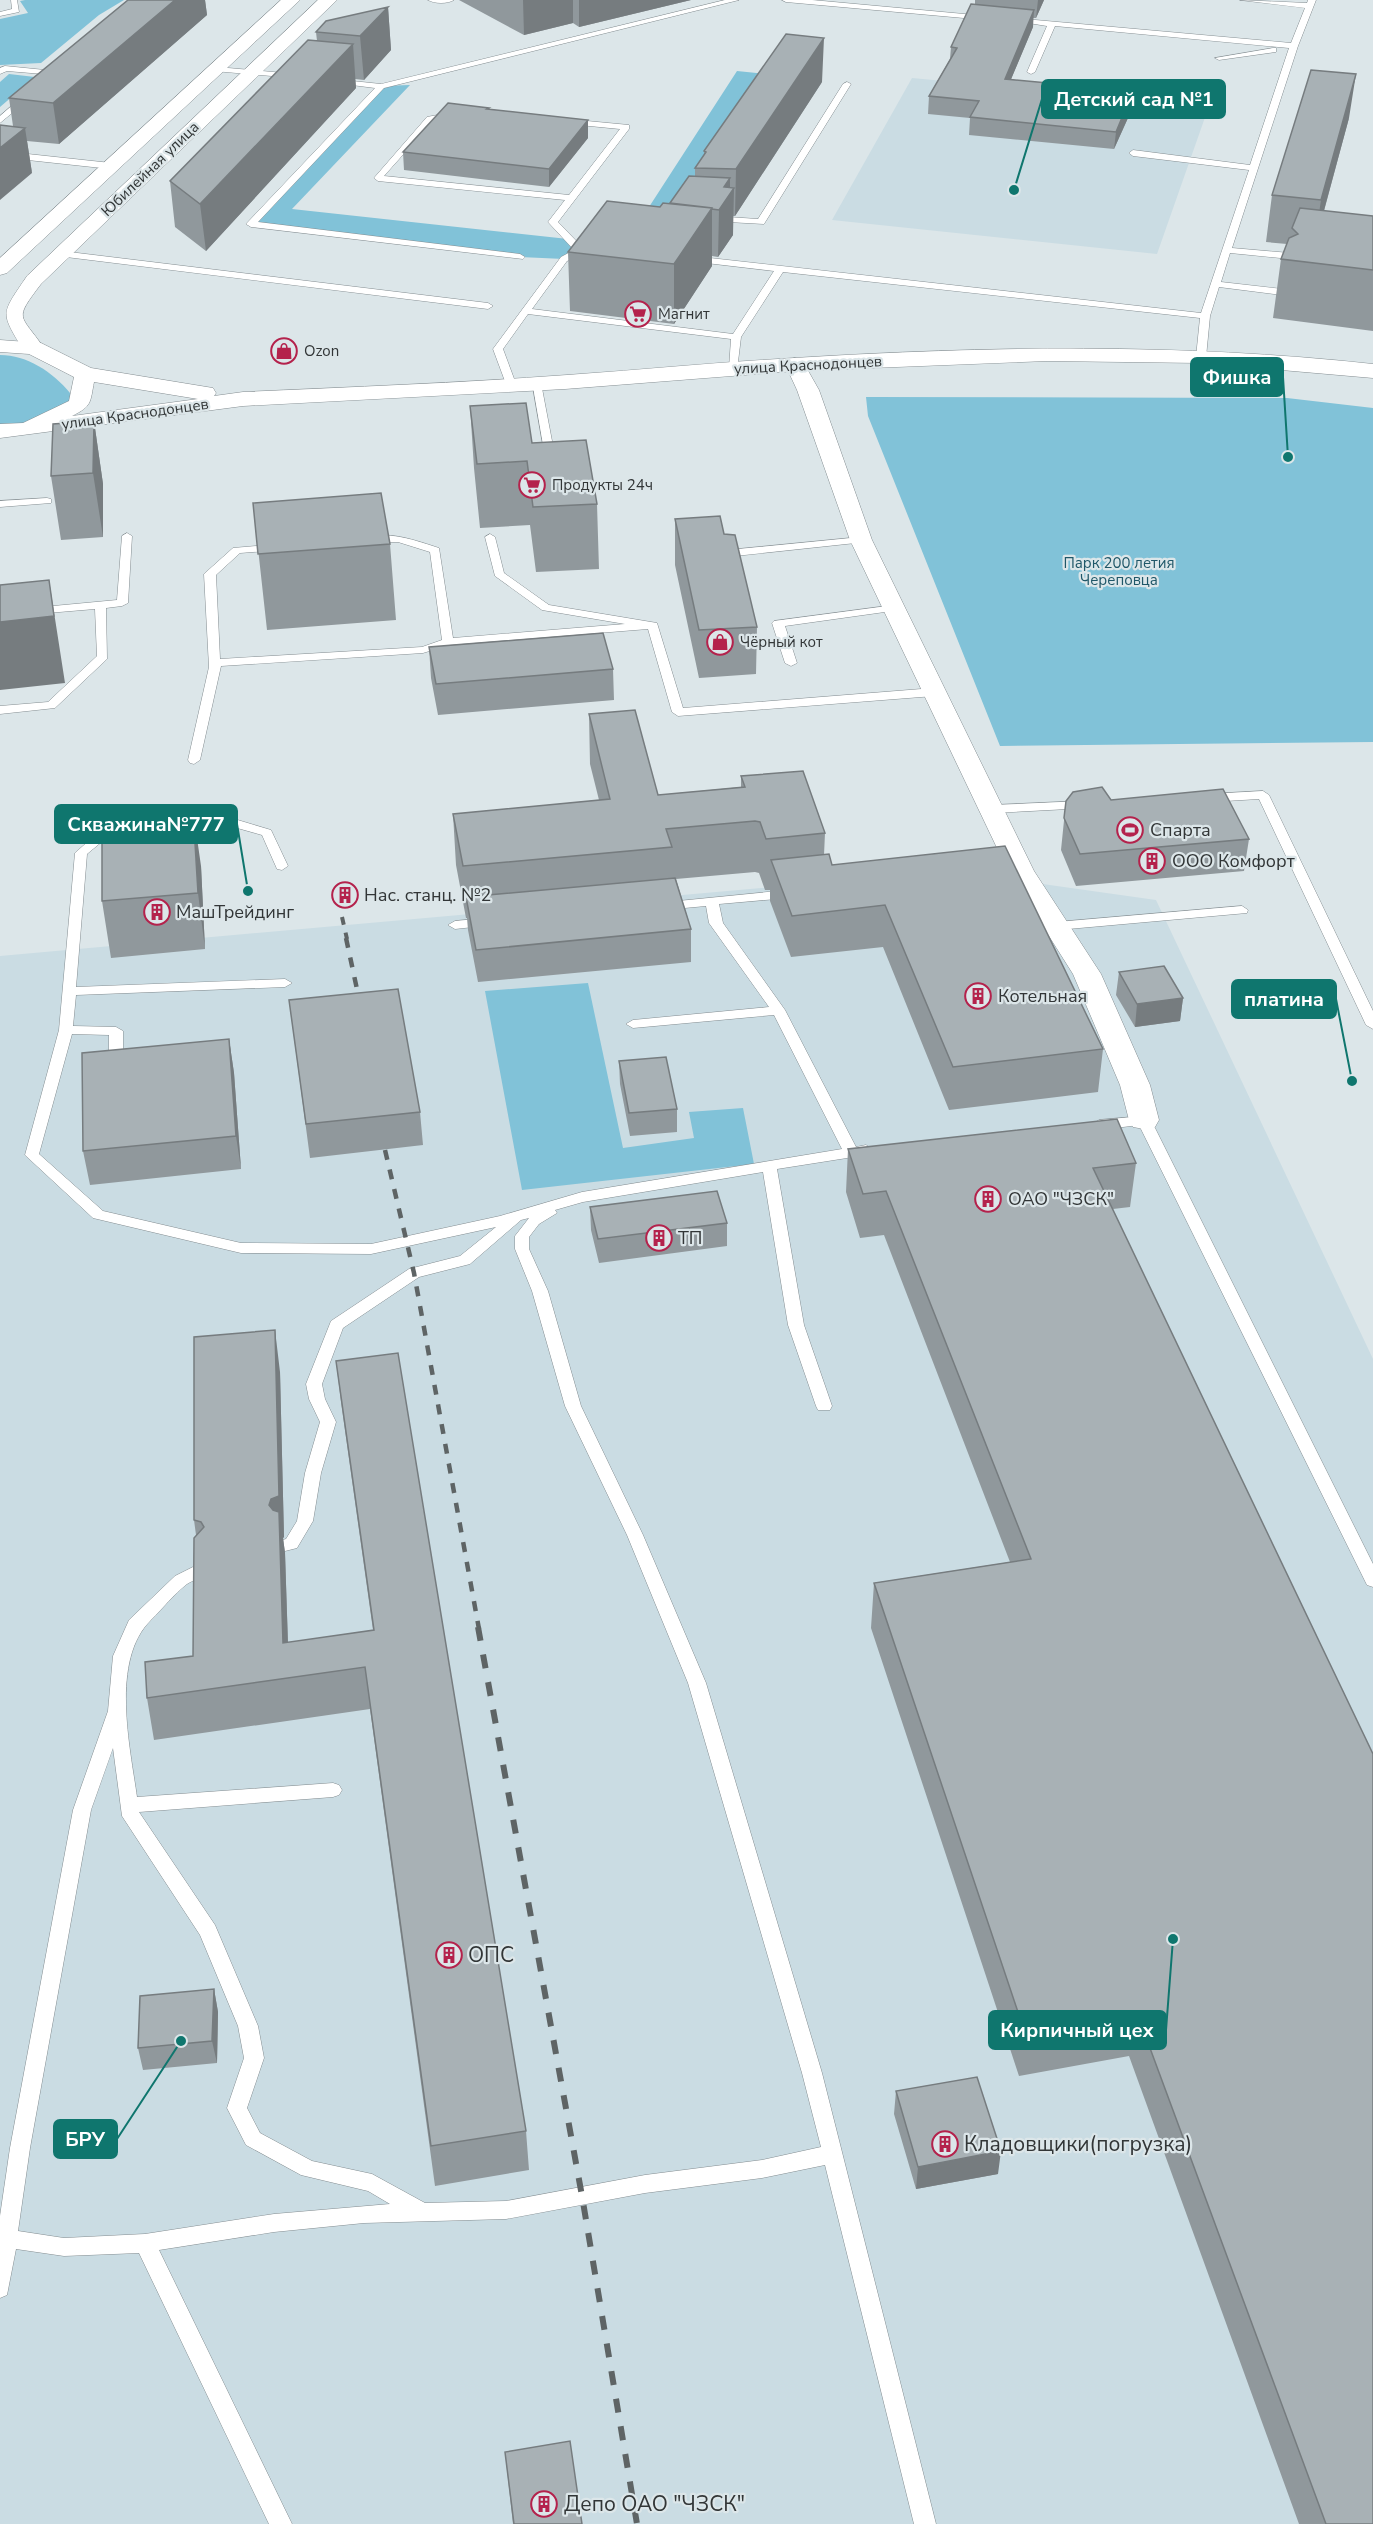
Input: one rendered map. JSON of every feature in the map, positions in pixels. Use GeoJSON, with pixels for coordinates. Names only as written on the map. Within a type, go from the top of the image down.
{"type":"FeatureCollection","features":[{"type":"Feature","properties":{"kind":"street","name":"Юбилейная улица"},"geometry":{"type":"LineString","coordinates":[[0,269],[291,0]]}},
{"type":"Feature","properties":{"kind":"street","name":"Юбилейная улица"},"geometry":{"type":"LineString","coordinates":[[33,348],[11,320],[10,309],[34,280],[328,0]]}},
{"type":"Feature","properties":{"kind":"street"},"geometry":{"type":"LineString","coordinates":[[126,153],[164,156]]}},
{"type":"Feature","properties":{"kind":"street"},"geometry":{"type":"LineString","coordinates":[[0,346],[33,348]]}},
{"type":"Feature","properties":{"kind":"street","name":"улица Краснодонцев"},"geometry":{"type":"LineString","coordinates":[[33,348],[85,374],[243,399]]}},
{"type":"Feature","properties":{"kind":"street","name":"улица Краснодонцев"},"geometry":{"type":"LineString","coordinates":[[0,431],[243,399],[536,383],[795,364],[1047,355],[1201,357],[1310,364],[1373,371]]}},
{"type":"Feature","properties":{"kind":"street"},"geometry":{"type":"LineString","coordinates":[[795,364],[808,390],[861,540],[993,809],[1015,871],[1057,927],[1087,974],[1135,1085],[1144,1120]]}},
{"type":"Feature","properties":{"kind":"street"},"geometry":{"type":"LineString","coordinates":[[28,429],[79,404],[85,374]]}},
{"type":"Feature","properties":{"kind":"lane"},"geometry":{"type":"LineString","coordinates":[[0,14],[16,10],[14,0]]}},
{"type":"Feature","properties":{"kind":"lane"},"geometry":{"type":"LineString","coordinates":[[432,0],[450,0]]}},
{"type":"Feature","properties":{"kind":"lane"},"geometry":{"type":"LineString","coordinates":[[325,80],[381,86],[735,0]]}},
{"type":"Feature","properties":{"kind":"lane"},"geometry":{"type":"LineString","coordinates":[[786,0],[994,19]]}},
{"type":"Feature","properties":{"kind":"lane"},"geometry":{"type":"LineString","coordinates":[[1201,357],[1205,316],[1294,45],[1311,3],[1244,0]]}},
{"type":"Feature","properties":{"kind":"lane"},"geometry":{"type":"LineString","coordinates":[[1006,20],[1294,45]]}},
{"type":"Feature","properties":{"kind":"lane"},"geometry":{"type":"LineString","coordinates":[[1031,72],[1052,24]]}},
{"type":"Feature","properties":{"kind":"lane"},"geometry":{"type":"LineString","coordinates":[[1220,58],[1294,45]]}},
{"type":"Feature","properties":{"kind":"lane"},"geometry":{"type":"LineString","coordinates":[[47,80],[64,65]]}},
{"type":"Feature","properties":{"kind":"lane"},"geometry":{"type":"LineString","coordinates":[[0,72],[5,68],[55,73]]}},
{"type":"Feature","properties":{"kind":"lane"},"geometry":{"type":"LineString","coordinates":[[217,69],[303,77]]}},
{"type":"Feature","properties":{"kind":"lane"},"geometry":{"type":"LineString","coordinates":[[704,219],[761,222],[847,84]]}},
{"type":"Feature","properties":{"kind":"lane"},"geometry":{"type":"LineString","coordinates":[[381,86],[251,224],[520,256]]}},
{"type":"Feature","properties":{"kind":"lane"},"geometry":{"type":"LineString","coordinates":[[0,120],[32,93]]}},
{"type":"Feature","properties":{"kind":"lane"},"geometry":{"type":"LineString","coordinates":[[460,114],[430,119],[378,178],[571,198]]}},
{"type":"Feature","properties":{"kind":"lane"},"geometry":{"type":"LineString","coordinates":[[559,120],[626,127],[553,222],[580,251]]}},
{"type":"Feature","properties":{"kind":"lane"},"geometry":{"type":"LineString","coordinates":[[1133,153],[1254,168]]}},
{"type":"Feature","properties":{"kind":"lane"},"geometry":{"type":"LineString","coordinates":[[0,154],[111,166]]}},
{"type":"Feature","properties":{"kind":"lane"},"geometry":{"type":"LineString","coordinates":[[1227,250],[1317,259]]}},
{"type":"Feature","properties":{"kind":"lane"},"geometry":{"type":"LineString","coordinates":[[511,384],[498,349],[564,259],[580,251],[602,252]]}},
{"type":"Feature","properties":{"kind":"lane"},"geometry":{"type":"LineString","coordinates":[[61,255],[488,306]]}},
{"type":"Feature","properties":{"kind":"lane"},"geometry":{"type":"LineString","coordinates":[[681,257],[1205,316]]}},
{"type":"Feature","properties":{"kind":"lane"},"geometry":{"type":"LineString","coordinates":[[734,368],[736,337],[780,269]]}},
{"type":"Feature","properties":{"kind":"lane"},"geometry":{"type":"LineString","coordinates":[[1216,284],[1282,292]]}},
{"type":"Feature","properties":{"kind":"lane"},"geometry":{"type":"LineString","coordinates":[[527,311],[736,337]]}},
{"type":"Feature","properties":{"kind":"lane"},"geometry":{"type":"LineString","coordinates":[[536,383],[543,449],[553,472]]}},
{"type":"Feature","properties":{"kind":"lane"},"geometry":{"type":"LineString","coordinates":[[0,504],[47,501]]}},
{"type":"Feature","properties":{"kind":"lane"},"geometry":{"type":"LineString","coordinates":[[0,614],[122,603],[128,536]]}},
{"type":"Feature","properties":{"kind":"lane"},"geometry":{"type":"LineString","coordinates":[[490,537],[499,574],[546,608],[653,625]]}},
{"type":"Feature","properties":{"kind":"lane"},"geometry":{"type":"LineString","coordinates":[[353,542],[399,539],[435,550],[448,642]]}},
{"type":"Feature","properties":{"kind":"lane"},"geometry":{"type":"LineString","coordinates":[[734,569],[728,553],[861,540]]}},
{"type":"Feature","properties":{"kind":"lane"},"geometry":{"type":"LineString","coordinates":[[194,760],[215,663],[210,574],[237,550],[295,546]]}},
{"type":"Feature","properties":{"kind":"lane"},"geometry":{"type":"LineString","coordinates":[[0,710],[51,705],[103,657],[100,605]]}},
{"type":"Feature","properties":{"kind":"lane"},"geometry":{"type":"LineString","coordinates":[[790,663],[778,623],[895,608]]}},
{"type":"Feature","properties":{"kind":"lane"},"geometry":{"type":"LineString","coordinates":[[215,663],[423,650],[448,642],[653,625]]}},
{"type":"Feature","properties":{"kind":"lane"},"geometry":{"type":"LineString","coordinates":[[653,625],[678,712],[934,692]]}},
{"type":"Feature","properties":{"kind":"lane"},"geometry":{"type":"LineString","coordinates":[[1193,799],[1263,795],[1373,1025]]}},
{"type":"Feature","properties":{"kind":"lane"},"geometry":{"type":"LineString","coordinates":[[993,809],[1099,804]]}},
{"type":"Feature","properties":{"kind":"lane"},"geometry":{"type":"LineString","coordinates":[[164,822],[231,822],[267,833],[282,866]]}},
{"type":"Feature","properties":{"kind":"lane"},"geometry":{"type":"LineString","coordinates":[[135,824],[106,832],[81,853],[66,1030],[32,1155],[98,1215],[241,1248],[371,1249],[519,1216],[582,1197],[886,1148]]}},
{"type":"Feature","properties":{"kind":"lane"},"geometry":{"type":"LineString","coordinates":[[653,906],[796,893]]}},
{"type":"Feature","properties":{"kind":"lane"},"geometry":{"type":"LineString","coordinates":[[712,901],[716,923],[778,1010],[851,1152]]}},
{"type":"Feature","properties":{"kind":"lane"},"geometry":{"type":"LineString","coordinates":[[1057,927],[1242,910]]}},
{"type":"Feature","properties":{"kind":"lane"},"geometry":{"type":"LineString","coordinates":[[455,925],[501,921]]}},
{"type":"Feature","properties":{"kind":"lane"},"geometry":{"type":"LineString","coordinates":[[69,991],[285,983]]}},
{"type":"Feature","properties":{"kind":"lane"},"geometry":{"type":"LineString","coordinates":[[633,1024],[778,1010]]}},
{"type":"Feature","properties":{"kind":"lane"},"geometry":{"type":"LineString","coordinates":[[66,1030],[116,1031],[117,1079]]}},
{"type":"Feature","properties":{"kind":"lane"},"geometry":{"type":"LineString","coordinates":[[1085,1127],[1144,1120],[1373,1581]]}},
{"type":"Feature","properties":{"kind":"lane"},"geometry":{"type":"LineString","coordinates":[[769,1166],[796,1325],[824,1406]]}},
{"type":"Feature","properties":{"kind":"lane"},"geometry":{"type":"LineString","coordinates":[[582,1197],[534,1221],[522,1236],[522,1249],[540,1291],[573,1406],[634,1535],[698,1683],[809,2061],[925,2524]]}},
{"type":"Feature","properties":{"kind":"lane"},"geometry":{"type":"LineString","coordinates":[[285,1545],[291,1544],[305,1521],[313,1473],[328,1422],[317,1399],[314,1384],[336,1325],[414,1273],[465,1260],[519,1216]]}},
{"type":"Feature","properties":{"kind":"lane"},"geometry":{"type":"LineString","coordinates":[[201,1569],[181,1580],[135,1625],[122,1656],[117,1711],[131,1816],[208,1931],[248,2026],[254,2058],[237,2108],[253,2139],[308,2169],[372,2183],[424,2213]]}},
{"type":"Feature","properties":{"kind":"lane"},"geometry":{"type":"LineString","coordinates":[[0,2288],[21,2148],[82,1810],[117,1711]]}},
{"type":"Feature","properties":{"kind":"lane"},"geometry":{"type":"LineString","coordinates":[[130,1805],[333,1790]]}},
{"type":"Feature","properties":{"kind":"lane"},"geometry":{"type":"LineString","coordinates":[[9,2239],[64,2247],[145,2243],[319,2218],[363,2214],[506,2210],[645,2184],[762,2169],[832,2154]]}},
{"type":"Feature","properties":{"kind":"lane"},"geometry":{"type":"LineString","coordinates":[[145,2243],[281,2524]]}},
{"type":"Feature","properties":{"kind":"shaded area"},"geometry":{"type":"Polygon","coordinates":[[[912,78],[1209,106],[1157,254],[832,220],[912,78]]]}},
{"type":"Feature","properties":{"kind":"shaded area"},"geometry":{"type":"Polygon","coordinates":[[[951,871],[1156,900],[1373,1359],[1373,2524],[0,2524],[0,956],[951,871]]]}},
{"type":"Feature","properties":{"kind":"green space"},"geometry":{"type":"Polygon","coordinates":[[[124,0],[99,15],[41,63],[0,65],[0,19],[28,13],[20,1],[124,0]]]}},
{"type":"Feature","properties":{"kind":"green space"},"geometry":{"type":"Polygon","coordinates":[[[737,71],[776,75],[686,211],[649,207],[737,71]]]}},
{"type":"Feature","properties":{"kind":"green space"},"geometry":{"type":"Polygon","coordinates":[[[9,74],[35,77],[0,107],[0,82],[9,74]]]}},
{"type":"Feature","properties":{"kind":"green space"},"geometry":{"type":"Polygon","coordinates":[[[410,85],[292,209],[568,239],[580,251],[564,259],[520,257],[251,224],[381,86],[410,85]]]}},
{"type":"Feature","properties":{"kind":"green space"},"geometry":{"type":"Polygon","coordinates":[[[0,355],[20,358],[39,366],[63,385],[70,393],[71,401],[23,424],[0,426],[0,355]]]}},
{"type":"Feature","properties":{"kind":"green space","name":"Парк 200 летия Череповца"},"geometry":{"type":"Polygon","coordinates":[[[866,397],[1287,398],[1373,408],[1373,742],[1000,746],[868,416],[866,397]]]}},
{"type":"Feature","properties":{"kind":"green space"},"geometry":{"type":"Polygon","coordinates":[[[588,983],[623,1148],[694,1138],[689,1112],[743,1108],[754,1164],[522,1190],[485,991],[588,983]]]}},
{"type":"Feature","properties":{"kind":"building"},"geometry":{"type":"Polygon","coordinates":[[[128,0],[175,0],[53,103],[9,98],[128,0]]]}},
{"type":"Feature","properties":{"kind":"building"},"geometry":{"type":"Polygon","coordinates":[[[971,4],[1034,10],[1005,79],[1133,91],[1116,132],[970,117],[979,101],[929,96],[957,48],[951,47],[971,4]]]}},
{"type":"Feature","properties":{"kind":"building"},"geometry":{"type":"Polygon","coordinates":[[[388,7],[360,36],[316,32],[326,21],[388,7]]]}},
{"type":"Feature","properties":{"kind":"building"},"geometry":{"type":"Polygon","coordinates":[[[786,34],[824,38],[736,169],[695,168],[706,152],[704,151],[786,34]]]}},
{"type":"Feature","properties":{"kind":"building"},"geometry":{"type":"Polygon","coordinates":[[[308,40],[353,44],[200,204],[170,181],[308,40]]]}},
{"type":"Feature","properties":{"kind":"building"},"geometry":{"type":"Polygon","coordinates":[[[1311,70],[1356,74],[1321,200],[1272,195],[1311,70]]]}},
{"type":"Feature","properties":{"kind":"building"},"geometry":{"type":"Polygon","coordinates":[[[448,103],[588,120],[549,169],[403,152],[448,103]]]}},
{"type":"Feature","properties":{"kind":"building"},"geometry":{"type":"Polygon","coordinates":[[[0,125],[25,128],[0,148],[0,125]]]}},
{"type":"Feature","properties":{"kind":"building"},"geometry":{"type":"Polygon","coordinates":[[[689,176],[730,178],[724,187],[734,188],[719,210],[670,203],[689,176]]]}},
{"type":"Feature","properties":{"kind":"building"},"geometry":{"type":"Polygon","coordinates":[[[607,201],[660,207],[663,203],[712,208],[674,264],[568,252],[607,201]]]}},
{"type":"Feature","properties":{"kind":"building"},"geometry":{"type":"Polygon","coordinates":[[[1300,208],[1373,216],[1373,270],[1281,259],[1289,238],[1298,234],[1292,228],[1300,208]]]}},
{"type":"Feature","properties":{"kind":"building"},"geometry":{"type":"Polygon","coordinates":[[[526,403],[532,443],[586,440],[597,504],[533,507],[527,461],[477,464],[470,406],[526,403]]]}},
{"type":"Feature","properties":{"kind":"building"},"geometry":{"type":"Polygon","coordinates":[[[94,421],[93,473],[51,476],[53,424],[94,421]]]}},
{"type":"Feature","properties":{"kind":"building"},"geometry":{"type":"Polygon","coordinates":[[[381,493],[390,544],[258,554],[253,503],[381,493]]]}},
{"type":"Feature","properties":{"kind":"building"},"geometry":{"type":"Polygon","coordinates":[[[720,516],[724,534],[735,535],[757,627],[699,630],[675,519],[720,516]]]}},
{"type":"Feature","properties":{"kind":"building"},"geometry":{"type":"Polygon","coordinates":[[[49,580],[54,616],[0,622],[0,585],[49,580]]]}},
{"type":"Feature","properties":{"kind":"building"},"geometry":{"type":"Polygon","coordinates":[[[603,633],[613,669],[436,684],[429,647],[603,633]]]}},
{"type":"Feature","properties":{"kind":"building"},"geometry":{"type":"Polygon","coordinates":[[[635,710],[658,795],[745,787],[741,776],[803,771],[825,833],[766,839],[760,822],[755,821],[666,829],[672,847],[463,866],[453,814],[610,799],[589,714],[635,710]]]}},
{"type":"Feature","properties":{"kind":"building"},"geometry":{"type":"Polygon","coordinates":[[[1102,787],[1111,800],[1223,789],[1249,839],[1080,854],[1064,818],[1066,801],[1073,792],[1102,787]]]}},
{"type":"Feature","properties":{"kind":"building"},"geometry":{"type":"Polygon","coordinates":[[[193,810],[198,893],[102,901],[102,818],[193,810]]]}},
{"type":"Feature","properties":{"kind":"building","name":"Котельная"},"geometry":{"type":"Polygon","coordinates":[[[1005,846],[1103,1049],[953,1067],[885,905],[792,916],[771,860],[829,854],[832,865],[1005,846]]]}},
{"type":"Feature","properties":{"kind":"building"},"geometry":{"type":"Polygon","coordinates":[[[675,878],[691,929],[476,950],[466,897],[675,878]]]}},
{"type":"Feature","properties":{"kind":"building"},"geometry":{"type":"Polygon","coordinates":[[[1164,966],[1183,998],[1137,1004],[1119,972],[1164,966]]]}},
{"type":"Feature","properties":{"kind":"building"},"geometry":{"type":"Polygon","coordinates":[[[398,989],[420,1112],[306,1124],[289,1000],[398,989]]]}},
{"type":"Feature","properties":{"kind":"building"},"geometry":{"type":"Polygon","coordinates":[[[229,1039],[236,1136],[83,1151],[82,1053],[229,1039]]]}},
{"type":"Feature","properties":{"kind":"building"},"geometry":{"type":"Polygon","coordinates":[[[666,1057],[677,1109],[629,1113],[619,1061],[666,1057]]]}},
{"type":"Feature","properties":{"kind":"building"},"geometry":{"type":"Polygon","coordinates":[[[1117,1119],[1136,1163],[1093,1168],[1373,1754],[1373,2524],[1326,2524],[1137,2013],[1025,2033],[874,1583],[1031,1559],[886,1191],[863,1194],[848,1149],[1117,1119]]]}},
{"type":"Feature","properties":{"kind":"building"},"geometry":{"type":"Polygon","coordinates":[[[717,1191],[727,1223],[598,1239],[590,1207],[717,1191]]]}},
{"type":"Feature","properties":{"kind":"building"},"geometry":{"type":"Polygon","coordinates":[[[275,1330],[279,1496],[271,1499],[269,1505],[273,1510],[279,1512],[283,1643],[374,1630],[336,1361],[398,1353],[526,2131],[431,2146],[365,1667],[147,1698],[145,1662],[193,1656],[194,1538],[204,1527],[201,1522],[194,1520],[194,1337],[275,1330]]]}},
{"type":"Feature","properties":{"kind":"building"},"geometry":{"type":"Polygon","coordinates":[[[214,1989],[212,2041],[138,2048],[140,1996],[214,1989]]]}},
{"type":"Feature","properties":{"kind":"building","name":"Кладовщики(погрузка)"},"geometry":{"type":"Polygon","coordinates":[[[977,2077],[1001,2151],[918,2167],[896,2091],[977,2077]]]}},
{"type":"Feature","properties":{"kind":"building"},"geometry":{"type":"Polygon","coordinates":[[[570,2441],[582,2524],[514,2524],[505,2452],[570,2441]]]}},
{"type":"Feature","properties":{"kind":"railway"},"geometry":{"type":"LineString","coordinates":[[342,917],[347,939]]}},
{"type":"Feature","properties":{"kind":"railway"},"geometry":{"type":"LineString","coordinates":[[346,938],[361,1008]]}},
{"type":"Feature","properties":{"kind":"railway"},"geometry":{"type":"LineString","coordinates":[[385,1150],[414,1273],[479,1629]]}},
{"type":"Feature","properties":{"kind":"railway"},"geometry":{"type":"LineString","coordinates":[[478,1627],[582,2196],[637,2524]]}},
{"type":"Feature","properties":{"kind":"place","name":"Детский сад №1"},"geometry":{"type":"Point","coordinates":[1014,190]}},
{"type":"Feature","properties":{"kind":"place","name":"Магнит"},"geometry":{"type":"Point","coordinates":[638,314]}},
{"type":"Feature","properties":{"kind":"place","name":"Ozon"},"geometry":{"type":"Point","coordinates":[284,351]}},
{"type":"Feature","properties":{"kind":"place","name":"Фишка"},"geometry":{"type":"Point","coordinates":[1288,457]}},
{"type":"Feature","properties":{"kind":"place","name":"Продукты 24ч"},"geometry":{"type":"Point","coordinates":[532,485]}},
{"type":"Feature","properties":{"kind":"place","name":"Чёрный кот"},"geometry":{"type":"Point","coordinates":[720,642]}},
{"type":"Feature","properties":{"kind":"place","name":"Спарта"},"geometry":{"type":"Point","coordinates":[1130,830]}},
{"type":"Feature","properties":{"kind":"place","name":"ООО Комфорт"},"geometry":{"type":"Point","coordinates":[1152,861]}},
{"type":"Feature","properties":{"kind":"place","name":"Скважина№777"},"geometry":{"type":"Point","coordinates":[248,891]}},
{"type":"Feature","properties":{"kind":"place","name":"Нас. станц. №2"},"geometry":{"type":"Point","coordinates":[345,895]}},
{"type":"Feature","properties":{"kind":"place","name":"МашТрейдинг"},"geometry":{"type":"Point","coordinates":[157,912]}},
{"type":"Feature","properties":{"kind":"place","name":"Котельная"},"geometry":{"type":"Point","coordinates":[978,996]}},
{"type":"Feature","properties":{"kind":"place","name":"платина"},"geometry":{"type":"Point","coordinates":[1352,1081]}},
{"type":"Feature","properties":{"kind":"place","name":"ОАО \"ЧЗСК\""},"geometry":{"type":"Point","coordinates":[988,1199]}},
{"type":"Feature","properties":{"kind":"place","name":"ТП"},"geometry":{"type":"Point","coordinates":[659,1238]}},
{"type":"Feature","properties":{"kind":"place","name":"Кирпичный цех"},"geometry":{"type":"Point","coordinates":[1173,1939]}},
{"type":"Feature","properties":{"kind":"place","name":"ОПС"},"geometry":{"type":"Point","coordinates":[449,1955]}},
{"type":"Feature","properties":{"kind":"place","name":"БРУ"},"geometry":{"type":"Point","coordinates":[181,2041]}},
{"type":"Feature","properties":{"kind":"place","name":"Кладовщики(погрузка)"},"geometry":{"type":"Point","coordinates":[945,2144]}},
{"type":"Feature","properties":{"kind":"place","name":"Депо ОАО \"ЧЗСК\""},"geometry":{"type":"Point","coordinates":[544,2504]}}]}
